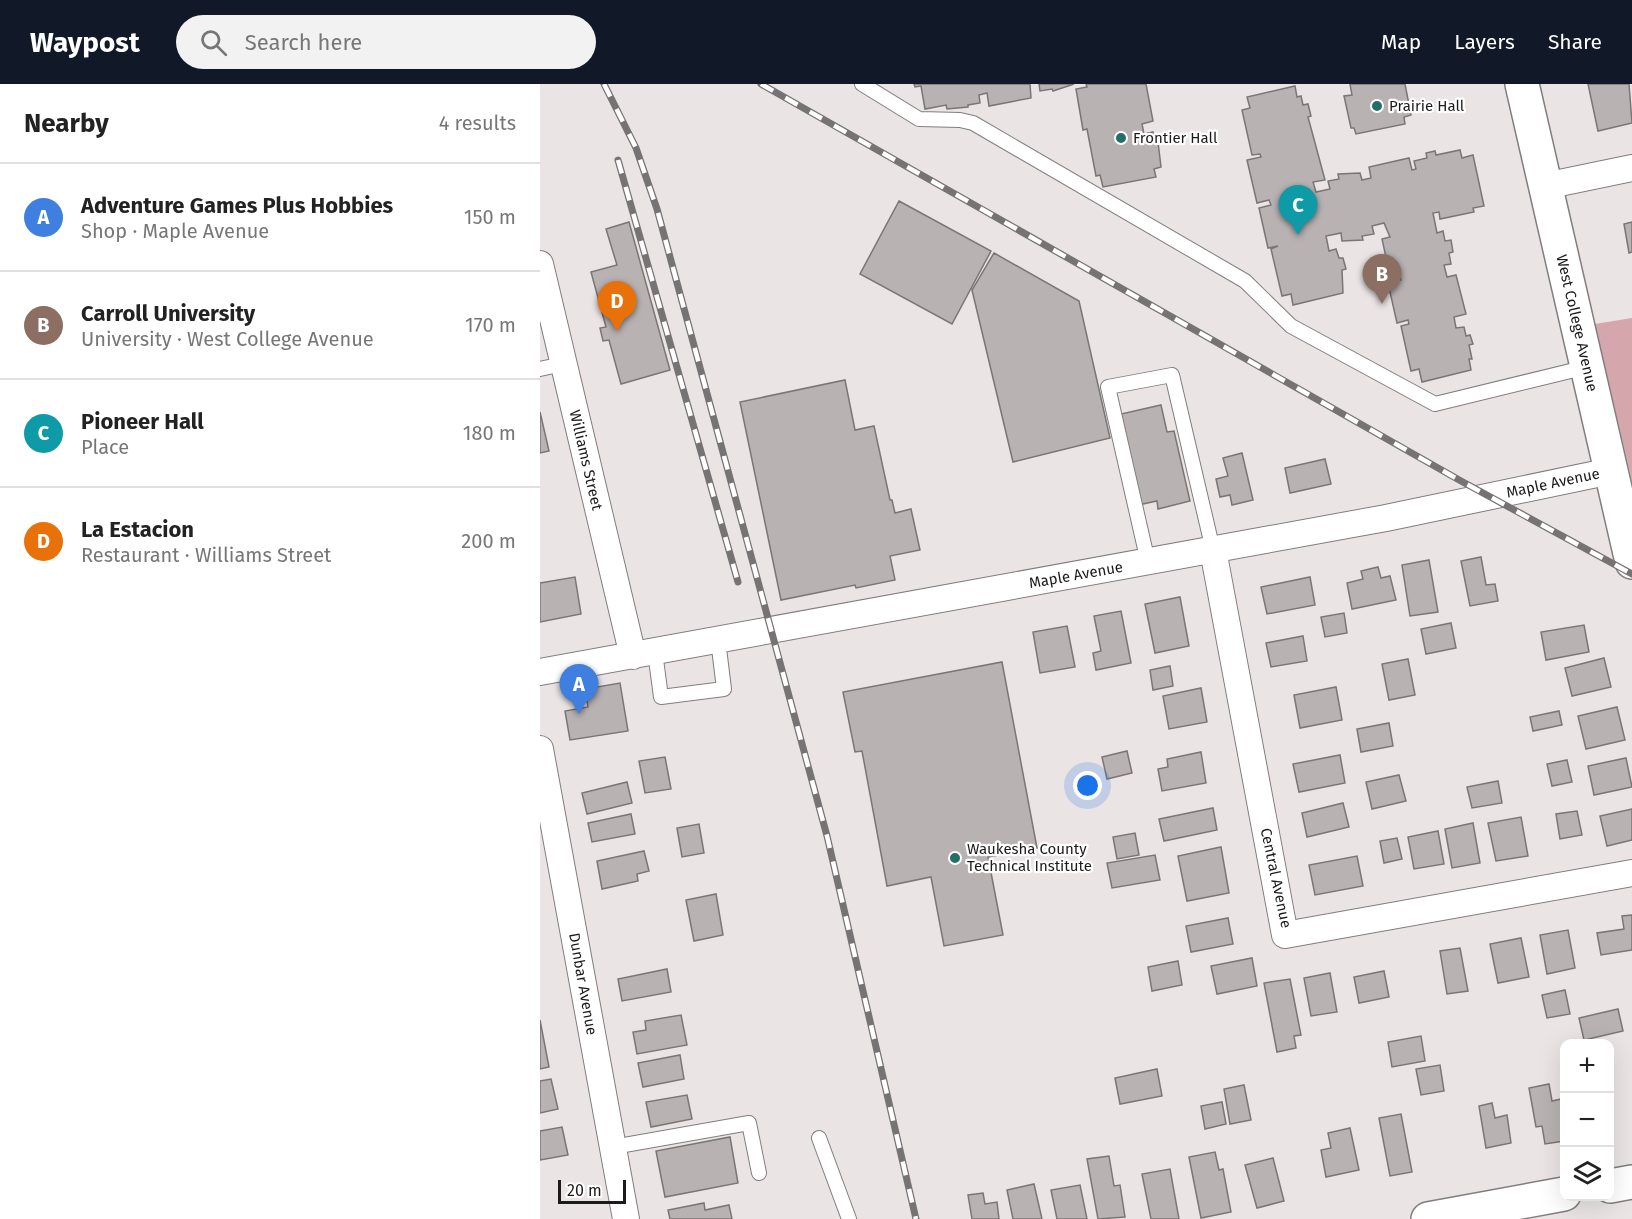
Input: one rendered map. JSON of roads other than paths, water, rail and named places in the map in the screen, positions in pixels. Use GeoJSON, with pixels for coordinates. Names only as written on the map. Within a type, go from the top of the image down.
{"type":"FeatureCollection","features":[{"type":"Feature","properties":{"kind":"street","name":"West College Avenue"},"geometry":{"type":"LineString","coordinates":[[1522,84],[1632,562]]}},
{"type":"Feature","properties":{"kind":"street"},"geometry":{"type":"LineString","coordinates":[[1545,186],[1632,168]]}},
{"type":"Feature","properties":{"kind":"street","name":"Williams Street"},"geometry":{"type":"LineString","coordinates":[[541,276],[552,367],[644,654]]}},
{"type":"Feature","properties":{"kind":"street","name":"Maple Avenue"},"geometry":{"type":"LineString","coordinates":[[540,672],[1386,518],[1611,471]]}},
{"type":"Feature","properties":{"kind":"street","name":"Central Avenue"},"geometry":{"type":"LineString","coordinates":[[1213,550],[1285,935],[1632,873]]}},
{"type":"Feature","properties":{"kind":"street","name":"Dunbar Avenue"},"geometry":{"type":"LineString","coordinates":[[540,749],[627,1219]]}},
{"type":"Feature","properties":{"kind":"street"},"geometry":{"type":"LineString","coordinates":[[1614,1185],[1632,1182]]}},
{"type":"Feature","properties":{"kind":"street"},"geometry":{"type":"LineString","coordinates":[[1437,1218],[1560,1195]]}},
{"type":"Feature","properties":{"kind":"lane"},"geometry":{"type":"LineString","coordinates":[[862,84],[919,119],[960,120],[973,123],[1245,281],[1291,326],[1435,404],[1587,367]]}},
{"type":"Feature","properties":{"kind":"lane"},"geometry":{"type":"LineString","coordinates":[[1148,562],[1108,387],[1161,377],[1172,375],[1213,550]]}},
{"type":"Feature","properties":{"kind":"lane"},"geometry":{"type":"LineString","coordinates":[[644,654],[661,697],[724,689],[718,640]]}},
{"type":"Feature","properties":{"kind":"lane"},"geometry":{"type":"LineString","coordinates":[[613,1147],[749,1123],[759,1173]]}},
{"type":"Feature","properties":{"kind":"lane"},"geometry":{"type":"LineString","coordinates":[[819,1138],[849,1219]]}},
{"type":"Feature","properties":{"kind":"railway"},"geometry":{"type":"LineString","coordinates":[[604,84],[636,148],[657,209],[827,836],[916,1219]]}},
{"type":"Feature","properties":{"kind":"railway"},"geometry":{"type":"LineString","coordinates":[[761,84],[1461,481],[1632,574]]}},
{"type":"Feature","properties":{"kind":"railway"},"geometry":{"type":"LineString","coordinates":[[618,160],[738,582]]}},
{"type":"Feature","properties":{"kind":"place","name":"Prairie Hall"},"geometry":{"type":"Point","coordinates":[1377,106]}},
{"type":"Feature","properties":{"kind":"place","name":"Frontier Hall"},"geometry":{"type":"Point","coordinates":[1121,138]}},
{"type":"Feature","properties":{"kind":"place","name":"Pioneer Hall"},"geometry":{"type":"Point","coordinates":[1298,235]}},
{"type":"Feature","properties":{"kind":"place","name":"Carroll University"},"geometry":{"type":"Point","coordinates":[1382,304]}},
{"type":"Feature","properties":{"kind":"place","name":"La Estacion"},"geometry":{"type":"Point","coordinates":[617,331]}},
{"type":"Feature","properties":{"kind":"place","name":"Adventure Games Plus Hobbies"},"geometry":{"type":"Point","coordinates":[579,714]}},
{"type":"Feature","properties":{"kind":"place","name":"Waukesha County Technical Institute"},"geometry":{"type":"Point","coordinates":[955,858]}}]}
